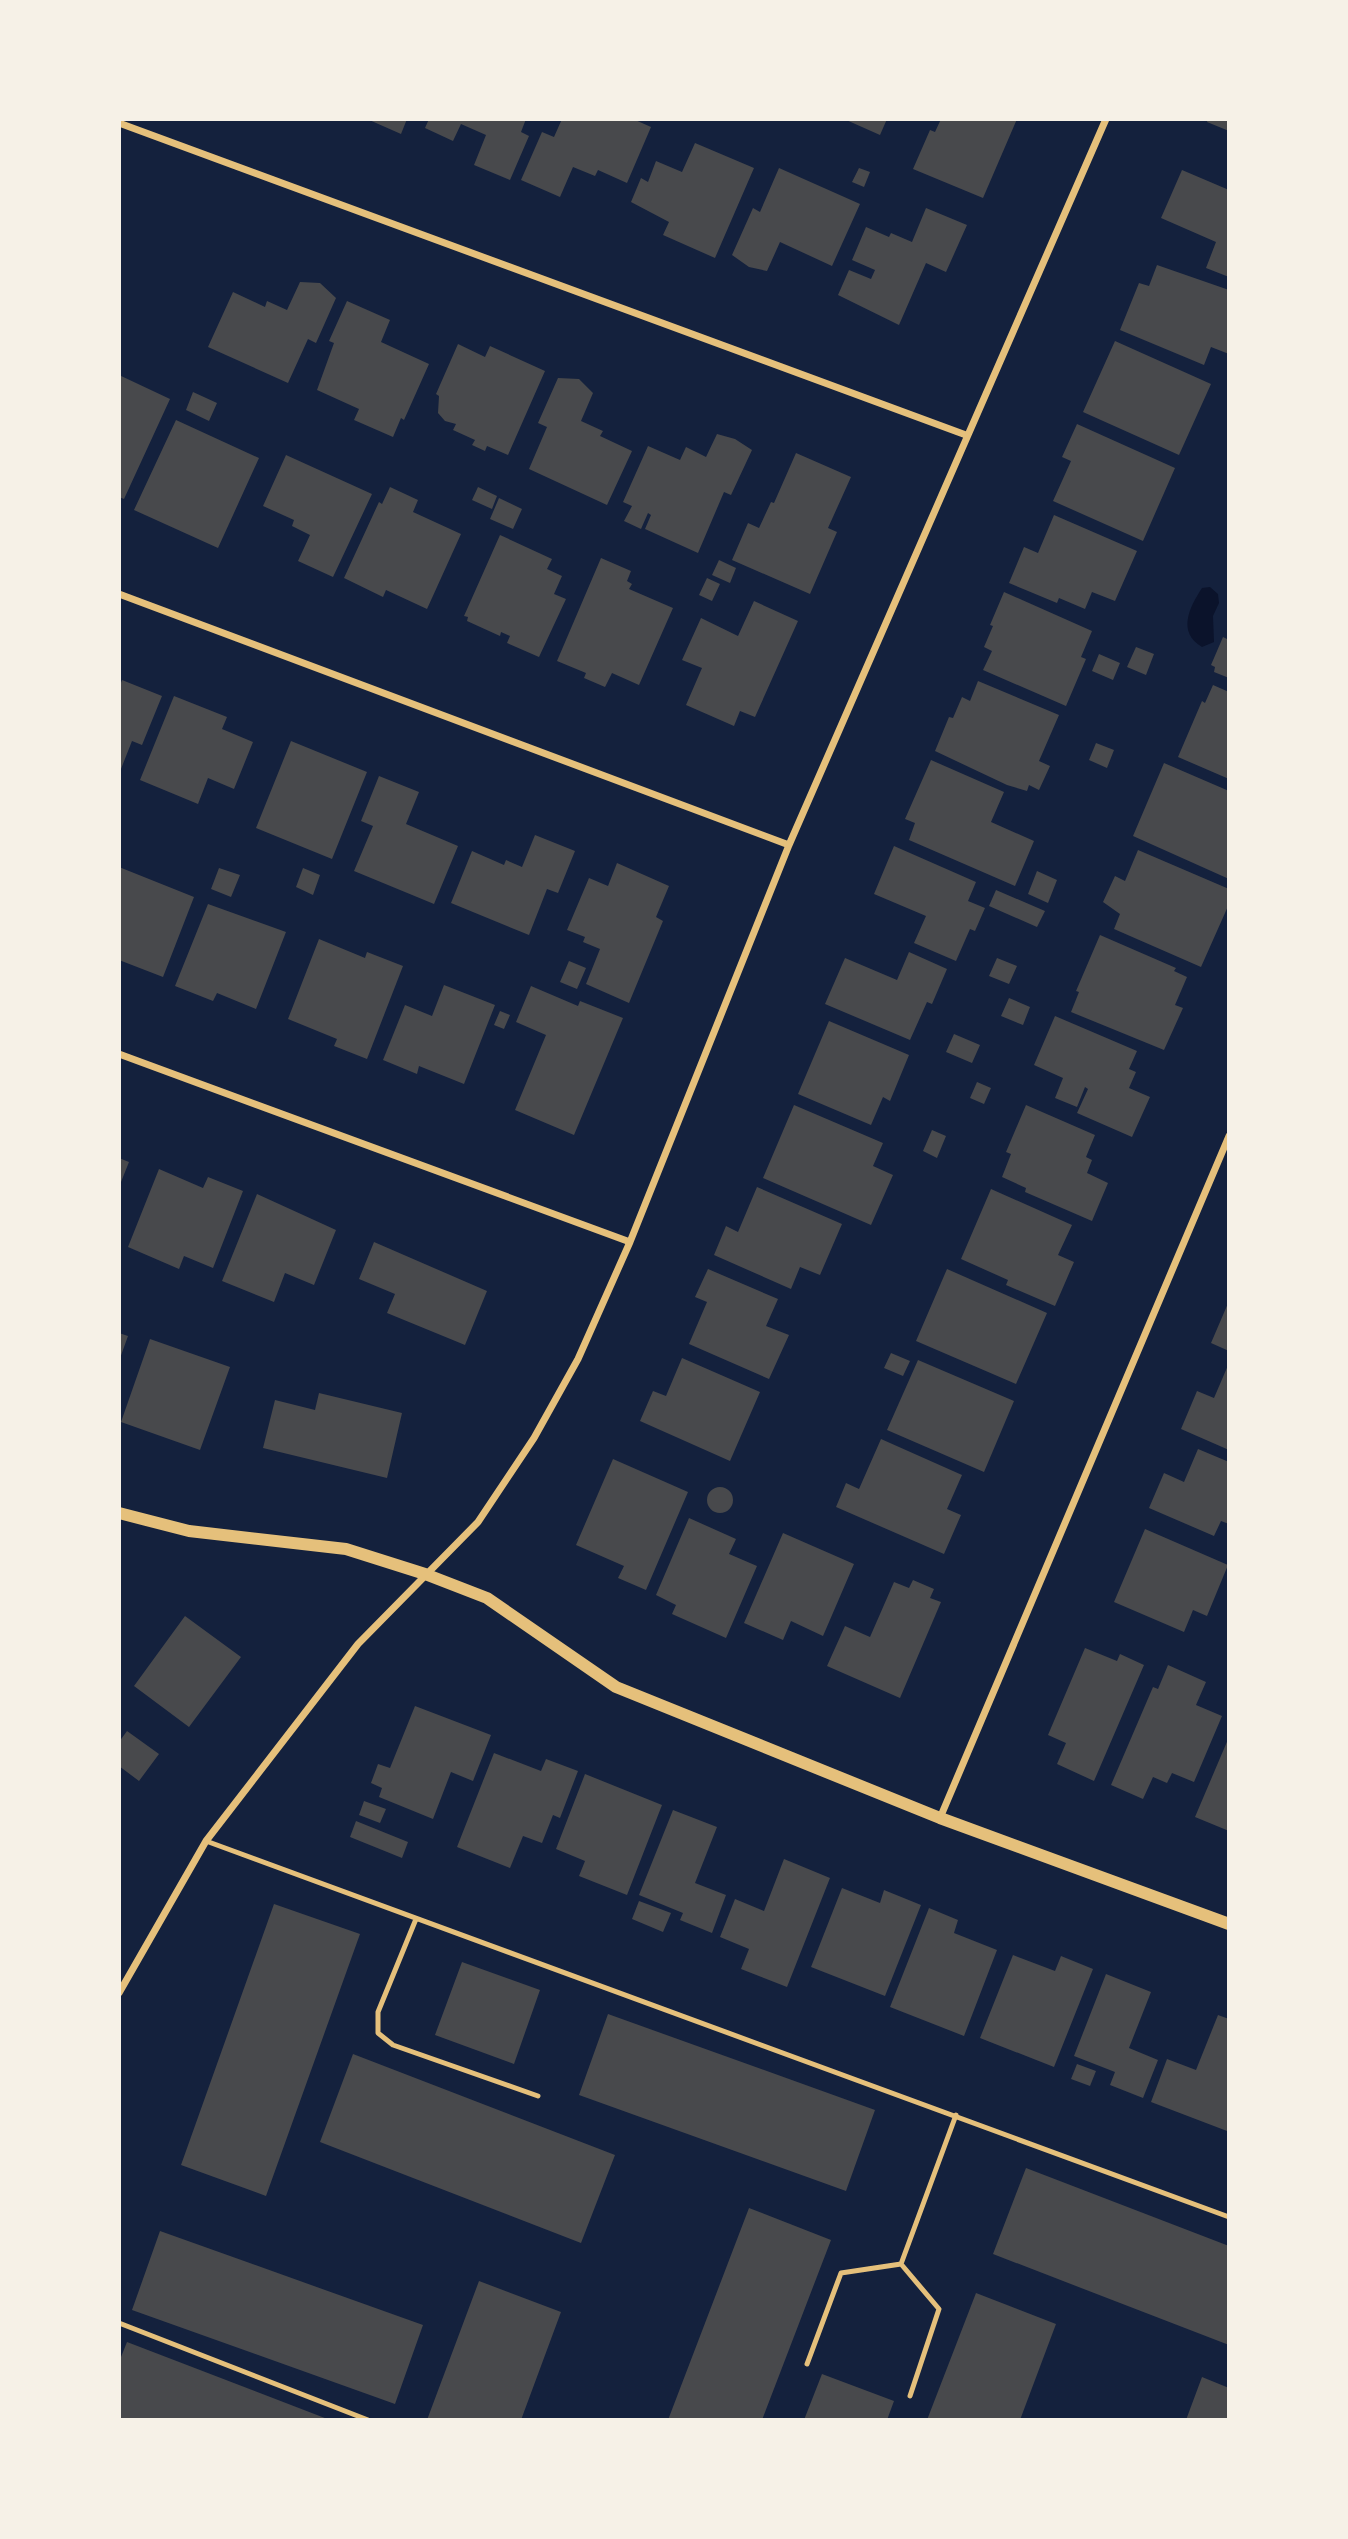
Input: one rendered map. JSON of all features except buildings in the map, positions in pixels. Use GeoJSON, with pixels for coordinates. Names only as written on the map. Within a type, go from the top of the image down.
{"type":"FeatureCollection","features":[{"type":"Feature","properties":{"kind":"street"},"geometry":{"type":"LineString","coordinates":[[119,1993],[206,1841],[358,1644],[478,1522],[534,1438],[578,1359],[630,1242],[789,845],[1106,119]]}},
{"type":"Feature","properties":{"kind":"street"},"geometry":{"type":"LineString","coordinates":[[119,123],[966,435]]}},
{"type":"Feature","properties":{"kind":"street"},"geometry":{"type":"LineString","coordinates":[[119,594],[789,845]]}},
{"type":"Feature","properties":{"kind":"street"},"geometry":{"type":"LineString","coordinates":[[119,1054],[630,1242]]}},
{"type":"Feature","properties":{"kind":"street"},"geometry":{"type":"LineString","coordinates":[[940,1818],[1229,1136]]}},
{"type":"Feature","properties":{"kind":"street"},"geometry":{"type":"LineString","coordinates":[[119,1514],[189,1531],[346,1549],[425,1574],[487,1598],[616,1687],[940,1818],[1229,1924]]}},
{"type":"Feature","properties":{"kind":"lane"},"geometry":{"type":"LineString","coordinates":[[206,1841],[1229,2217]]}},
{"type":"Feature","properties":{"kind":"lane"},"geometry":{"type":"LineString","coordinates":[[416,1919],[378,2012],[378,2033],[393,2045],[538,2096]]}},
{"type":"Feature","properties":{"kind":"lane"},"geometry":{"type":"LineString","coordinates":[[901,2264],[956,2115]]}},
{"type":"Feature","properties":{"kind":"lane"},"geometry":{"type":"LineString","coordinates":[[807,2364],[841,2273],[901,2264]]}},
{"type":"Feature","properties":{"kind":"lane"},"geometry":{"type":"LineString","coordinates":[[901,2264],[939,2309],[910,2396]]}},
{"type":"Feature","properties":{"kind":"lane"},"geometry":{"type":"LineString","coordinates":[[119,2323],[368,2420]]}},
{"type":"Feature","properties":{"kind":"water"},"geometry":{"type":"Polygon","coordinates":[[[1210,587],[1218,594],[1219,603],[1213,616],[1214,642],[1202,647],[1190,634],[1188,619],[1202,588],[1210,587]]]}}]}
